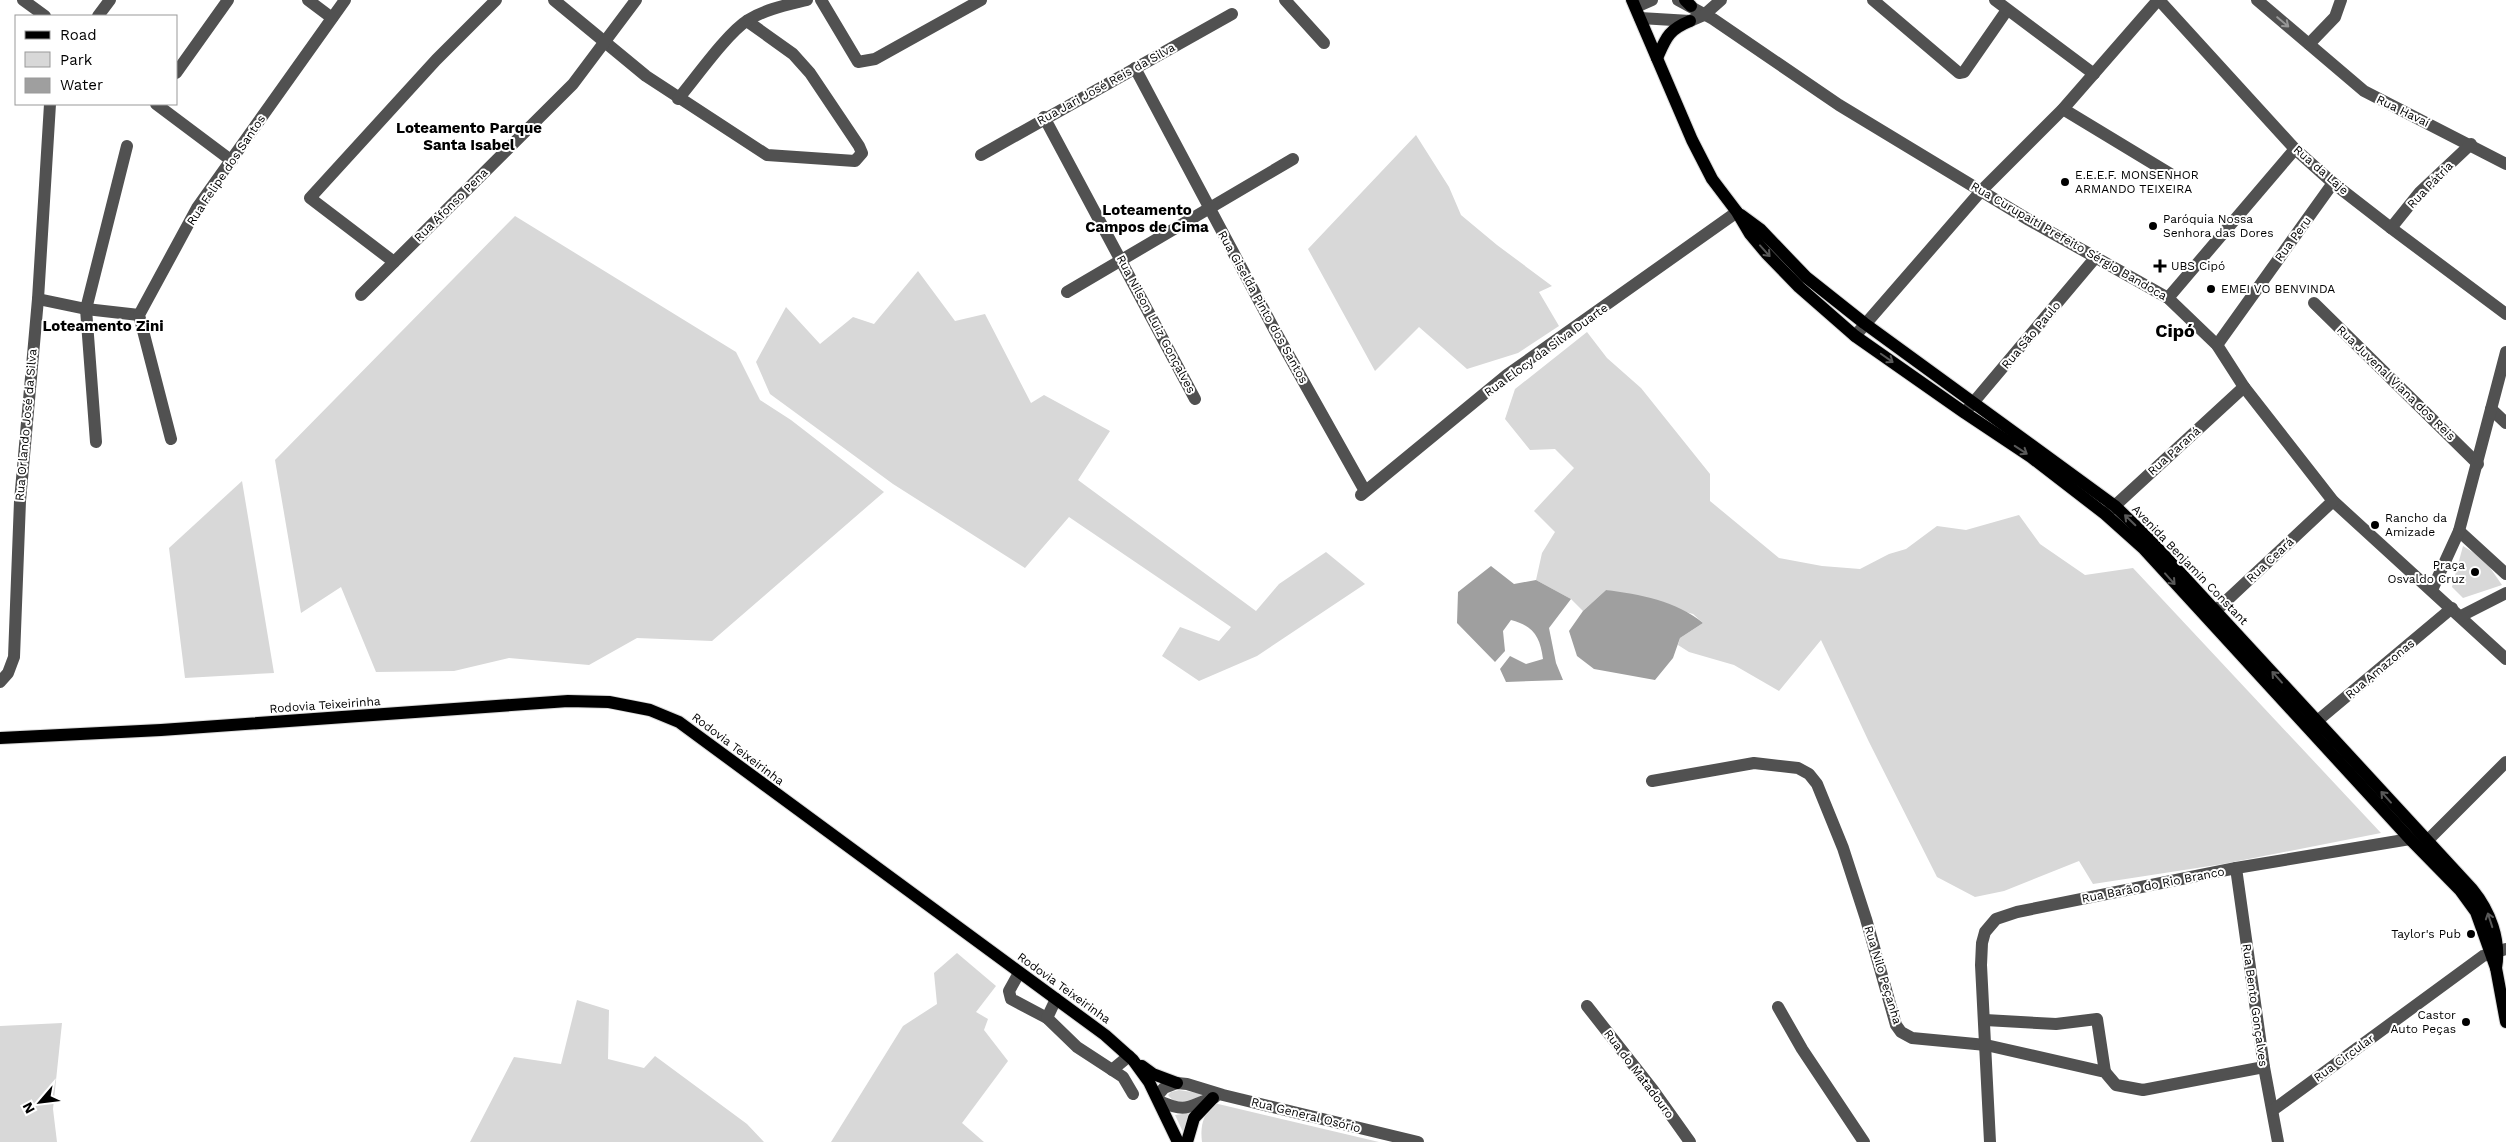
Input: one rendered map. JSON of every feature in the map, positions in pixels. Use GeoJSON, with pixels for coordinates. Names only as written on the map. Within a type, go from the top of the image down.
{"type":"FeatureCollection","features":[{"type":"Feature","properties":{"kind":"main road","name":"Avenida Benjamin Constant"},"geometry":{"type":"LineString","coordinates":[[1636,8],[1692,140],[1712,179],[1737,212],[1750,234],[1766,253],[1799,287],[1856,336],[1965,413],[2110,510]]}},
{"type":"Feature","properties":{"kind":"main road"},"geometry":{"type":"LineString","coordinates":[[1657,58],[1665,39],[1674,28],[1690,21]]}},
{"type":"Feature","properties":{"kind":"main road","name":"Avenida Benjamin Constant"},"geometry":{"type":"LineString","coordinates":[[1737,212],[1760,229],[1806,277],[1864,323],[1974,403],[2110,510],[2143,548],[2211,615],[2312,725],[2410,839],[2460,890],[2476,912],[2498,951]]}},
{"type":"Feature","properties":{"kind":"main road","name":"Rodovia Teixeirinha"},"geometry":{"type":"LineString","coordinates":[[0,738],[161,730],[568,701],[609,702],[650,710],[679,722],[703,738],[1105,1035],[1131,1058],[1158,1099],[1178,1142]]}},
{"type":"Feature","properties":{"kind":"main road","name":"Avenida Benjamin Constant"},"geometry":{"type":"LineString","coordinates":[[2312,725],[2427,841],[2484,904],[2498,951],[2496,968],[2506,1022]]}},
{"type":"Feature","properties":{"kind":"main road"},"geometry":{"type":"LineString","coordinates":[[1131,1058],[1153,1074],[1177,1083]]}},
{"type":"Feature","properties":{"kind":"main road"},"geometry":{"type":"LineString","coordinates":[[1187,1142],[1194,1118],[1218,1096]]}},
{"type":"Feature","properties":{"kind":"street"},"geometry":{"type":"LineString","coordinates":[[23,0],[44,15]]}},
{"type":"Feature","properties":{"kind":"street"},"geometry":{"type":"LineString","coordinates":[[99,15],[110,0]]}},
{"type":"Feature","properties":{"kind":"street"},"geometry":{"type":"LineString","coordinates":[[178,70],[228,0]]}},
{"type":"Feature","properties":{"kind":"street"},"geometry":{"type":"LineString","coordinates":[[308,0],[332,18]]}},
{"type":"Feature","properties":{"kind":"street","name":"Rua Felipe dos Santos"},"geometry":{"type":"LineString","coordinates":[[139,315],[197,208],[344,0]]}},
{"type":"Feature","properties":{"kind":"street"},"geometry":{"type":"LineString","coordinates":[[394,262],[310,198],[436,60],[496,0]]}},
{"type":"Feature","properties":{"kind":"street"},"geometry":{"type":"LineString","coordinates":[[554,0],[604,44],[678,99],[767,154],[855,162],[862,153],[859,146],[810,72],[793,54],[746,21]]}},
{"type":"Feature","properties":{"kind":"street","name":"Rua Afonso Pena"},"geometry":{"type":"LineString","coordinates":[[361,295],[572,84],[636,0]]}},
{"type":"Feature","properties":{"kind":"street"},"geometry":{"type":"LineString","coordinates":[[678,99],[722,46],[746,21],[771,10],[807,0]]}},
{"type":"Feature","properties":{"kind":"street"},"geometry":{"type":"LineString","coordinates":[[821,0],[858,62],[875,59],[981,0]]}},
{"type":"Feature","properties":{"kind":"street"},"geometry":{"type":"LineString","coordinates":[[1285,0],[1324,42]]}},
{"type":"Feature","properties":{"kind":"street"},"geometry":{"type":"LineString","coordinates":[[1636,8],[1652,0]]}},
{"type":"Feature","properties":{"kind":"street","name":"Rua Curupaiti Prefeito Sérgio Bandoca"},"geometry":{"type":"LineString","coordinates":[[1678,0],[1688,3],[1839,105],[1982,191],[2168,298],[2217,344],[2244,387],[2333,501],[2506,659]]}},
{"type":"Feature","properties":{"kind":"street"},"geometry":{"type":"LineString","coordinates":[[1636,8],[1690,21],[1704,15],[1721,0]]}},
{"type":"Feature","properties":{"kind":"street"},"geometry":{"type":"LineString","coordinates":[[1873,0],[1959,74],[1964,72],[2007,10]]}},
{"type":"Feature","properties":{"kind":"street"},"geometry":{"type":"LineString","coordinates":[[1995,0],[2094,74]]}},
{"type":"Feature","properties":{"kind":"street"},"geometry":{"type":"LineString","coordinates":[[1856,336],[1864,323],[1982,191],[2063,109],[2159,0]]}},
{"type":"Feature","properties":{"kind":"street","name":"Rua da Laje"},"geometry":{"type":"LineString","coordinates":[[2159,0],[2295,149],[2333,183],[2506,314]]}},
{"type":"Feature","properties":{"kind":"street","name":"Rua Havaí"},"geometry":{"type":"LineString","coordinates":[[2257,0],[2364,91],[2471,144],[2506,164]]}},
{"type":"Feature","properties":{"kind":"street"},"geometry":{"type":"LineString","coordinates":[[2309,44],[2335,18],[2341,0]]}},
{"type":"Feature","properties":{"kind":"street","name":"Rua Jari José Reis da Silva"},"geometry":{"type":"LineString","coordinates":[[981,155],[1044,117],[1232,14]]}},
{"type":"Feature","properties":{"kind":"street","name":"Rua Giselda Pinto dos Santos"},"geometry":{"type":"LineString","coordinates":[[1135,68],[1363,493]]}},
{"type":"Feature","properties":{"kind":"street","name":"Rua Orlando José da Silva"},"geometry":{"type":"LineString","coordinates":[[0,682],[8,673],[14,658],[20,501],[38,299],[50,105]]}},
{"type":"Feature","properties":{"kind":"street"},"geometry":{"type":"LineString","coordinates":[[157,105],[232,160]]}},
{"type":"Feature","properties":{"kind":"street"},"geometry":{"type":"LineString","coordinates":[[2063,109],[2172,174]]}},
{"type":"Feature","properties":{"kind":"street","name":"Rua Nilson Luiz Gonçalves"},"geometry":{"type":"LineString","coordinates":[[1044,117],[1195,399]]}},
{"type":"Feature","properties":{"kind":"street","name":"Rua Pátria"},"geometry":{"type":"LineString","coordinates":[[2391,228],[2420,192],[2471,144]]}},
{"type":"Feature","properties":{"kind":"street"},"geometry":{"type":"LineString","coordinates":[[96,442],[86,309],[126,146]]}},
{"type":"Feature","properties":{"kind":"street"},"geometry":{"type":"LineString","coordinates":[[2168,298],[2295,149]]}},
{"type":"Feature","properties":{"kind":"street"},"geometry":{"type":"LineString","coordinates":[[1067,292],[1210,210],[1293,159]]}},
{"type":"Feature","properties":{"kind":"street","name":"Rua Peru"},"geometry":{"type":"LineString","coordinates":[[2217,344],[2333,183]]}},
{"type":"Feature","properties":{"kind":"street","name":"Rua Elocy da Silva Duarte"},"geometry":{"type":"LineString","coordinates":[[1363,493],[1507,375],[1737,212]]}},
{"type":"Feature","properties":{"kind":"street","name":"Rua São Paulo"},"geometry":{"type":"LineString","coordinates":[[1965,413],[2096,257]]}},
{"type":"Feature","properties":{"kind":"street"},"geometry":{"type":"LineString","coordinates":[[38,299],[86,309],[139,315],[171,439]]}},
{"type":"Feature","properties":{"kind":"street","name":"Rua Juvenal Viana dos Reis"},"geometry":{"type":"LineString","coordinates":[[2314,303],[2478,464]]}},
{"type":"Feature","properties":{"kind":"street"},"geometry":{"type":"LineString","coordinates":[[2432,590],[2459,532],[2506,352]]}},
{"type":"Feature","properties":{"kind":"street","name":"Rua Paraná"},"geometry":{"type":"LineString","coordinates":[[2110,510],[2244,387]]}},
{"type":"Feature","properties":{"kind":"street"},"geometry":{"type":"LineString","coordinates":[[2491,410],[2506,423]]}},
{"type":"Feature","properties":{"kind":"street","name":"Rua Ceará"},"geometry":{"type":"LineString","coordinates":[[2211,615],[2333,501]]}},
{"type":"Feature","properties":{"kind":"street"},"geometry":{"type":"LineString","coordinates":[[2459,532],[2506,574]]}},
{"type":"Feature","properties":{"kind":"street","name":"Rua Amazonas"},"geometry":{"type":"LineString","coordinates":[[2312,725],[2456,612],[2506,593]]}},
{"type":"Feature","properties":{"kind":"street"},"geometry":{"type":"LineString","coordinates":[[2427,841],[2506,762]]}},
{"type":"Feature","properties":{"kind":"street","name":"Rua Nilo Peçanha"},"geometry":{"type":"LineString","coordinates":[[1652,781],[1754,763],[1798,768],[1809,774],[1817,784],[1843,848],[1866,919],[1896,1025],[1901,1032],[1912,1038],[1986,1045],[2105,1072],[2116,1085],[2143,1090],[2264,1066]]}},
{"type":"Feature","properties":{"kind":"street","name":"Rua Barão do Rio Branco"},"geometry":{"type":"LineString","coordinates":[[1990,1142],[1981,965],[1982,943],[1985,932],[1996,918],[2017,912],[2236,868],[2410,839],[2427,841]]}},
{"type":"Feature","properties":{"kind":"street","name":"Rua Bento Gonçalves"},"geometry":{"type":"LineString","coordinates":[[2236,868],[2264,1066],[2278,1142]]}},
{"type":"Feature","properties":{"kind":"street","name":"Rua Circular"},"geometry":{"type":"LineString","coordinates":[[2273,1110],[2498,951]]}},
{"type":"Feature","properties":{"kind":"street"},"geometry":{"type":"LineString","coordinates":[[1019,973],[1009,991],[1011,999],[1047,1018],[1077,1047],[1123,1077],[1133,1094]]}},
{"type":"Feature","properties":{"kind":"street"},"geometry":{"type":"LineString","coordinates":[[1047,1018],[1056,999]]}},
{"type":"Feature","properties":{"kind":"street","name":"Rua do Matadouro"},"geometry":{"type":"LineString","coordinates":[[1587,1006],[1653,1090],[1690,1142]]}},
{"type":"Feature","properties":{"kind":"street"},"geometry":{"type":"LineString","coordinates":[[1778,1007],[1797,1042],[1864,1142]]}},
{"type":"Feature","properties":{"kind":"street"},"geometry":{"type":"LineString","coordinates":[[1985,1020],[2056,1024],[2097,1019],[2105,1072]]}},
{"type":"Feature","properties":{"kind":"street"},"geometry":{"type":"LineString","coordinates":[[1112,1070],[1131,1058]]}},
{"type":"Feature","properties":{"kind":"street"},"geometry":{"type":"LineString","coordinates":[[1177,1083],[1164,1088],[1158,1099],[1177,1109],[1185,1109],[1218,1096]]}},
{"type":"Feature","properties":{"kind":"street","name":"Rua General Osório"},"geometry":{"type":"LineString","coordinates":[[1177,1083],[1207,1089],[1218,1096],[1418,1142]]}},
{"type":"Feature","properties":{"kind":"green space"},"geometry":{"type":"Polygon","coordinates":[[[1416,135],[1449,187],[1461,215],[1497,245],[1552,286],[1539,292],[1559,326],[1518,353],[1467,369],[1419,327],[1375,371],[1308,249],[1416,135]]]}},
{"type":"Feature","properties":{"kind":"green space"},"geometry":{"type":"Polygon","coordinates":[[[515,216],[736,352],[760,400],[791,420],[884,492],[712,641],[637,638],[589,665],[509,658],[454,671],[376,672],[341,587],[301,613],[275,460],[515,216]]]}},
{"type":"Feature","properties":{"kind":"green space"},"geometry":{"type":"Polygon","coordinates":[[[918,271],[955,321],[985,314],[1031,403],[1044,395],[1110,431],[1078,480],[1256,611],[1279,584],[1326,552],[1365,584],[1257,656],[1199,681],[1162,656],[1180,627],[1219,641],[1231,627],[1069,517],[1025,568],[893,484],[770,394],[756,362],[786,307],[820,344],[853,317],[874,324],[918,271]]]}},
{"type":"Feature","properties":{"kind":"green space"},"geometry":{"type":"Polygon","coordinates":[[[1587,332],[1607,358],[1641,388],[1710,474],[1710,501],[1779,558],[1822,566],[1860,569],[1889,554],[1906,549],[1937,526],[1966,530],[2019,515],[2040,544],[2085,575],[2133,568],[2381,833],[2223,864],[2093,884],[2079,861],[2004,891],[1975,897],[1937,877],[1869,742],[1821,640],[1779,691],[1734,665],[1689,652],[1678,645],[1680,638],[1703,623],[1693,614],[1606,590],[1583,611],[1571,599],[1536,580],[1542,553],[1555,532],[1534,511],[1574,468],[1555,449],[1530,450],[1505,419],[1515,389],[1587,332]]]}},
{"type":"Feature","properties":{"kind":"green space"},"geometry":{"type":"Polygon","coordinates":[[[242,481],[274,673],[185,678],[169,548],[242,481]]]}},
{"type":"Feature","properties":{"kind":"green space","name":"Praça Osvaldo Cruz"},"geometry":{"type":"Polygon","coordinates":[[[2463,546],[2484,559],[2502,585],[2463,598],[2452,587],[2463,546]]]}},
{"type":"Feature","properties":{"kind":"green space"},"geometry":{"type":"Polygon","coordinates":[[[957,953],[996,986],[976,1012],[988,1019],[984,1030],[1008,1061],[962,1123],[984,1142],[831,1142],[903,1026],[937,1004],[934,973],[957,953]]]}},
{"type":"Feature","properties":{"kind":"green space"},"geometry":{"type":"Polygon","coordinates":[[[577,1000],[609,1010],[608,1059],[644,1068],[655,1056],[747,1124],[764,1142],[470,1142],[514,1057],[561,1064],[577,1000]]]}},
{"type":"Feature","properties":{"kind":"green space"},"geometry":{"type":"Polygon","coordinates":[[[62,1023],[53,1109],[57,1142],[0,1142],[0,1026],[62,1023]]]}},
{"type":"Feature","properties":{"kind":"green space"},"geometry":{"type":"Polygon","coordinates":[[[1179,1090],[1205,1094],[1190,1101],[1177,1102],[1168,1095],[1179,1090]]]}},
{"type":"Feature","properties":{"kind":"green space"},"geometry":{"type":"Polygon","coordinates":[[[1214,1103],[1379,1142],[1202,1142],[1201,1131],[1203,1121],[1214,1103]]]}},
{"type":"Feature","properties":{"kind":"green space"},"geometry":{"type":"Polygon","coordinates":[[[1190,1113],[1183,1132],[1175,1115],[1190,1113]]]}},
{"type":"Feature","properties":{"kind":"water"},"geometry":{"type":"Polygon","coordinates":[[[1491,566],[1514,584],[1536,580],[1571,599],[1549,628],[1556,663],[1563,680],[1506,682],[1500,669],[1510,656],[1526,664],[1543,659],[1538,639],[1530,629],[1519,622],[1511,620],[1503,631],[1505,651],[1495,662],[1457,623],[1458,592],[1491,566]]]}},
{"type":"Feature","properties":{"kind":"water"},"geometry":{"type":"Polygon","coordinates":[[[1606,590],[1644,596],[1670,604],[1693,615],[1703,623],[1680,638],[1673,658],[1655,680],[1594,669],[1577,656],[1569,631],[1583,611],[1606,590]]]}},
{"type":"Feature","properties":{"kind":"place","name":"E.E.E.F. MONSENHOR ARMANDO TEIXEIRA"},"geometry":{"type":"Point","coordinates":[2065,182]}},
{"type":"Feature","properties":{"kind":"place","name":"Paróquia Nossa Senhora das Dores"},"geometry":{"type":"Point","coordinates":[2153,226]}},
{"type":"Feature","properties":{"kind":"place","name":"UBS Cipó"},"geometry":{"type":"Point","coordinates":[2160,266]}},
{"type":"Feature","properties":{"kind":"place","name":"EMEI VO BENVINDA"},"geometry":{"type":"Point","coordinates":[2211,289]}},
{"type":"Feature","properties":{"kind":"place","name":"Rancho da Amizade"},"geometry":{"type":"Point","coordinates":[2375,525]}},
{"type":"Feature","properties":{"kind":"place","name":"Praça Osvaldo Cruz"},"geometry":{"type":"Point","coordinates":[2475,572]}},
{"type":"Feature","properties":{"kind":"place","name":"Taylor's Pub"},"geometry":{"type":"Point","coordinates":[2471,934]}},
{"type":"Feature","properties":{"kind":"place","name":"Castor Auto Peças"},"geometry":{"type":"Point","coordinates":[2466,1022]}},
{"type":"Feature","properties":{"kind":"district","name":"Loteamento Parque Santa Isabel"},"geometry":{"type":"Point","coordinates":[469,136]}},
{"type":"Feature","properties":{"kind":"district","name":"Loteamento Campos de Cima"},"geometry":{"type":"Point","coordinates":[1147,218]}},
{"type":"Feature","properties":{"kind":"district","name":"Loteamento Zini"},"geometry":{"type":"Point","coordinates":[103,326]}},
{"type":"Feature","properties":{"kind":"district","name":"Cipó"},"geometry":{"type":"Point","coordinates":[2175,331]}}]}
